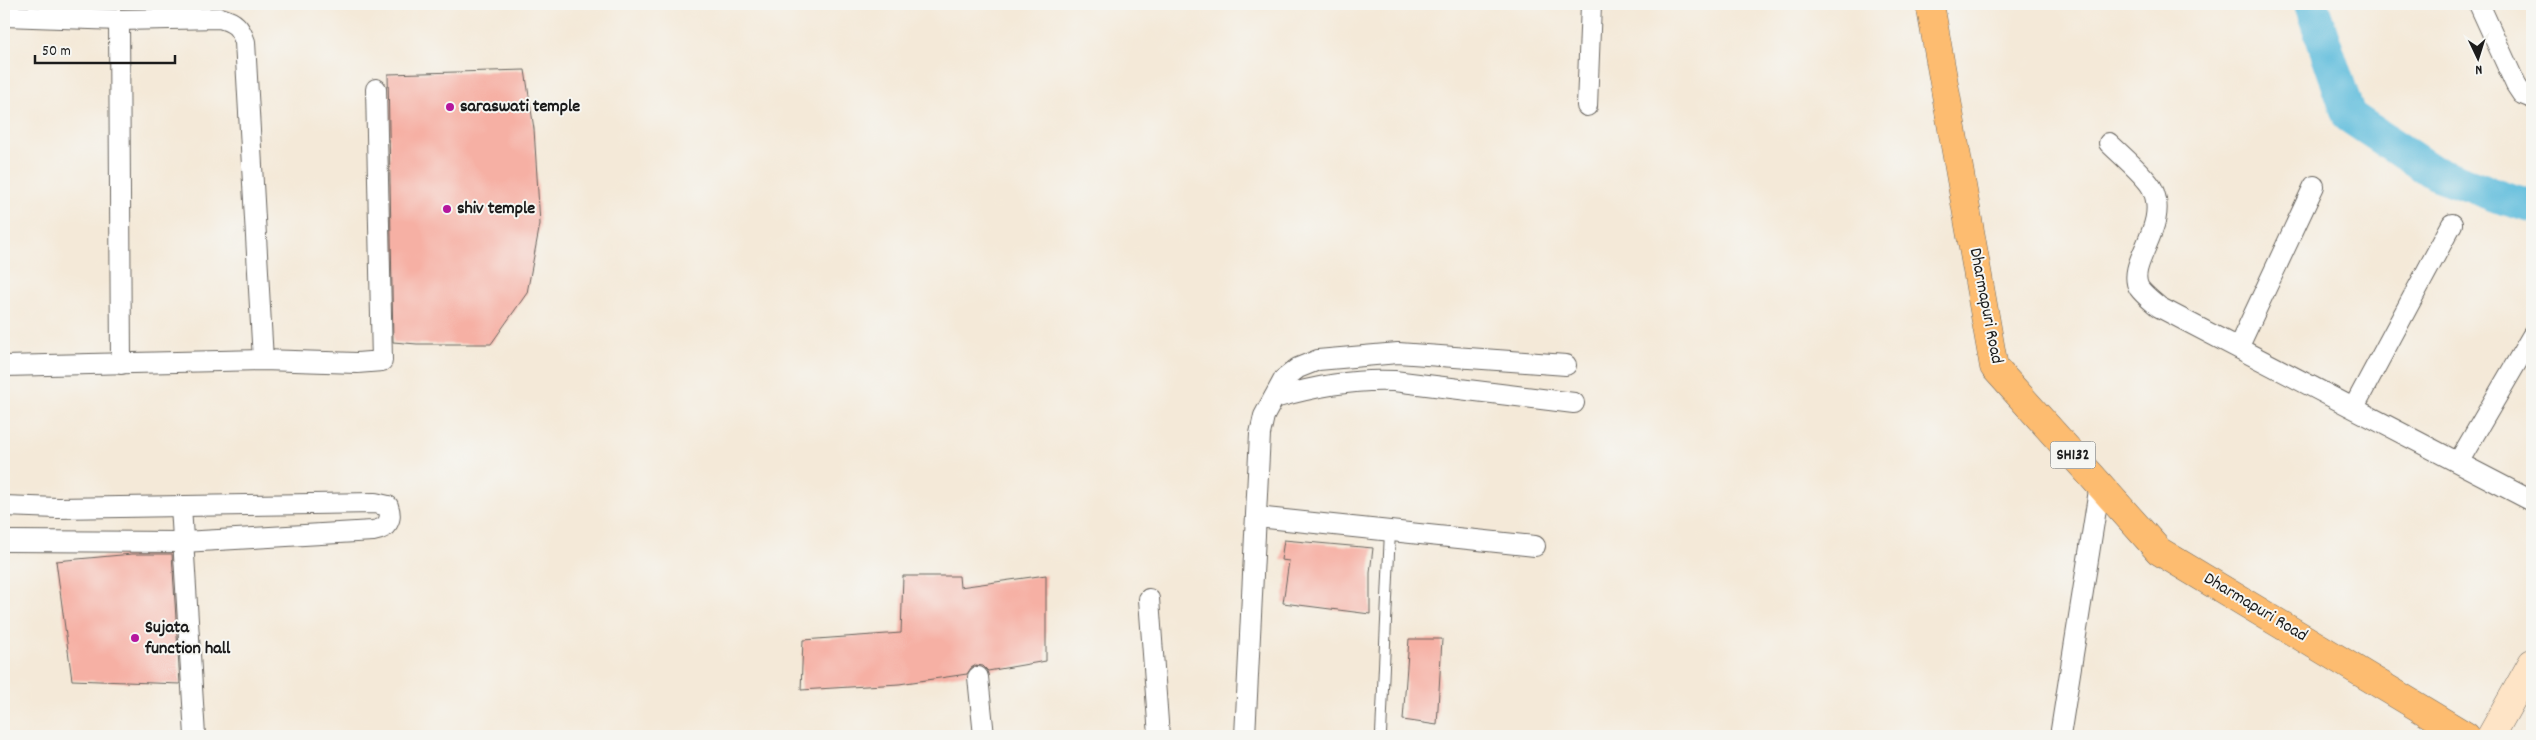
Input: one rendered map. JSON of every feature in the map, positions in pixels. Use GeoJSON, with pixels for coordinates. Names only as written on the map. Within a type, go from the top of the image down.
{"type":"FeatureCollection","features":[{"type":"Feature","properties":{"kind":"main road","name":"Dharmapuri Road"},"geometry":{"type":"LineString","coordinates":[[1930,4],[1994,367],[2159,551],[2466,736]]}},
{"type":"Feature","properties":{"kind":"street"},"geometry":{"type":"LineString","coordinates":[[1587,106],[1591,4]]}},
{"type":"Feature","properties":{"kind":"street"},"geometry":{"type":"LineString","coordinates":[[2479,4],[2516,85],[2522,94],[2532,98]]}},
{"type":"Feature","properties":{"kind":"street"},"geometry":{"type":"LineString","coordinates":[[4,16],[119,20],[220,18],[233,22],[240,29],[245,42],[263,360]]}},
{"type":"Feature","properties":{"kind":"street"},"geometry":{"type":"LineString","coordinates":[[119,20],[122,364]]}},
{"type":"Feature","properties":{"kind":"street"},"geometry":{"type":"LineString","coordinates":[[4,366],[263,360],[357,363],[382,360],[376,89]]}},
{"type":"Feature","properties":{"kind":"street"},"geometry":{"type":"LineString","coordinates":[[2109,143],[2152,187],[2156,200],[2156,225],[2147,241],[2138,268],[2138,286],[2159,307],[2239,346],[2532,501]]}},
{"type":"Feature","properties":{"kind":"street"},"geometry":{"type":"LineString","coordinates":[[2239,346],[2314,186]]}},
{"type":"Feature","properties":{"kind":"street"},"geometry":{"type":"LineString","coordinates":[[2354,407],[2452,224]]}},
{"type":"Feature","properties":{"kind":"street"},"geometry":{"type":"LineString","coordinates":[[2459,461],[2532,336]]}},
{"type":"Feature","properties":{"kind":"street"},"geometry":{"type":"LineString","coordinates":[[1245,736],[1246,680],[1258,517],[1260,434],[1264,416],[1284,378],[1298,368],[1318,360],[1398,352],[1566,365]]}},
{"type":"Feature","properties":{"kind":"street"},"geometry":{"type":"LineString","coordinates":[[1274,398],[1320,385],[1368,380],[1394,381],[1574,404]]}},
{"type":"Feature","properties":{"kind":"street"},"geometry":{"type":"LineString","coordinates":[[2060,736],[2100,484]]}},
{"type":"Feature","properties":{"kind":"street"},"geometry":{"type":"LineString","coordinates":[[4,506],[375,503],[388,506],[390,513],[387,524],[382,530],[373,531],[184,542],[4,541]]}},
{"type":"Feature","properties":{"kind":"street"},"geometry":{"type":"LineString","coordinates":[[181,506],[195,736]]}},
{"type":"Feature","properties":{"kind":"street"},"geometry":{"type":"LineString","coordinates":[[1258,517],[1535,546]]}},
{"type":"Feature","properties":{"kind":"street"},"geometry":{"type":"LineString","coordinates":[[1149,599],[1159,736]]}},
{"type":"Feature","properties":{"kind":"street"},"geometry":{"type":"LineString","coordinates":[[2492,736],[2532,663]]}},
{"type":"Feature","properties":{"kind":"street"},"geometry":{"type":"LineString","coordinates":[[978,677],[984,736]]}},
{"type":"Feature","properties":{"kind":"lane"},"geometry":{"type":"LineString","coordinates":[[1381,734],[1390,530]]}},
{"type":"Feature","properties":{"kind":"building"},"geometry":{"type":"Polygon","coordinates":[[[525,70],[534,129],[540,224],[527,293],[491,344],[417,344],[393,342],[388,74],[525,70]]]}},
{"type":"Feature","properties":{"kind":"building"},"geometry":{"type":"Polygon","coordinates":[[[1284,540],[1373,548],[1370,573],[1370,614],[1283,603],[1289,561],[1281,560],[1284,540]]]}},
{"type":"Feature","properties":{"kind":"building"},"geometry":{"type":"Polygon","coordinates":[[[132,554],[172,554],[180,684],[72,680],[56,561],[132,554]]]}},
{"type":"Feature","properties":{"kind":"building"},"geometry":{"type":"Polygon","coordinates":[[[1046,575],[1046,661],[988,671],[983,666],[976,665],[967,674],[899,684],[801,690],[803,640],[901,633],[903,576],[959,576],[960,587],[1046,575]]]}},
{"type":"Feature","properties":{"kind":"building"},"geometry":{"type":"Polygon","coordinates":[[[1409,639],[1442,639],[1437,725],[1403,720],[1409,639]]]}},
{"type":"Feature","properties":{"kind":"waterway"},"geometry":{"type":"LineString","coordinates":[[2311,4],[2349,116],[2433,172],[2532,206]]}},
{"type":"Feature","properties":{"kind":"place","name":"saraswati temple"},"geometry":{"type":"Point","coordinates":[450,107]}},
{"type":"Feature","properties":{"kind":"place","name":"shiv temple"},"geometry":{"type":"Point","coordinates":[447,209]}},
{"type":"Feature","properties":{"kind":"place","name":"Sujata function hall"},"geometry":{"type":"Point","coordinates":[135,638]}}]}
